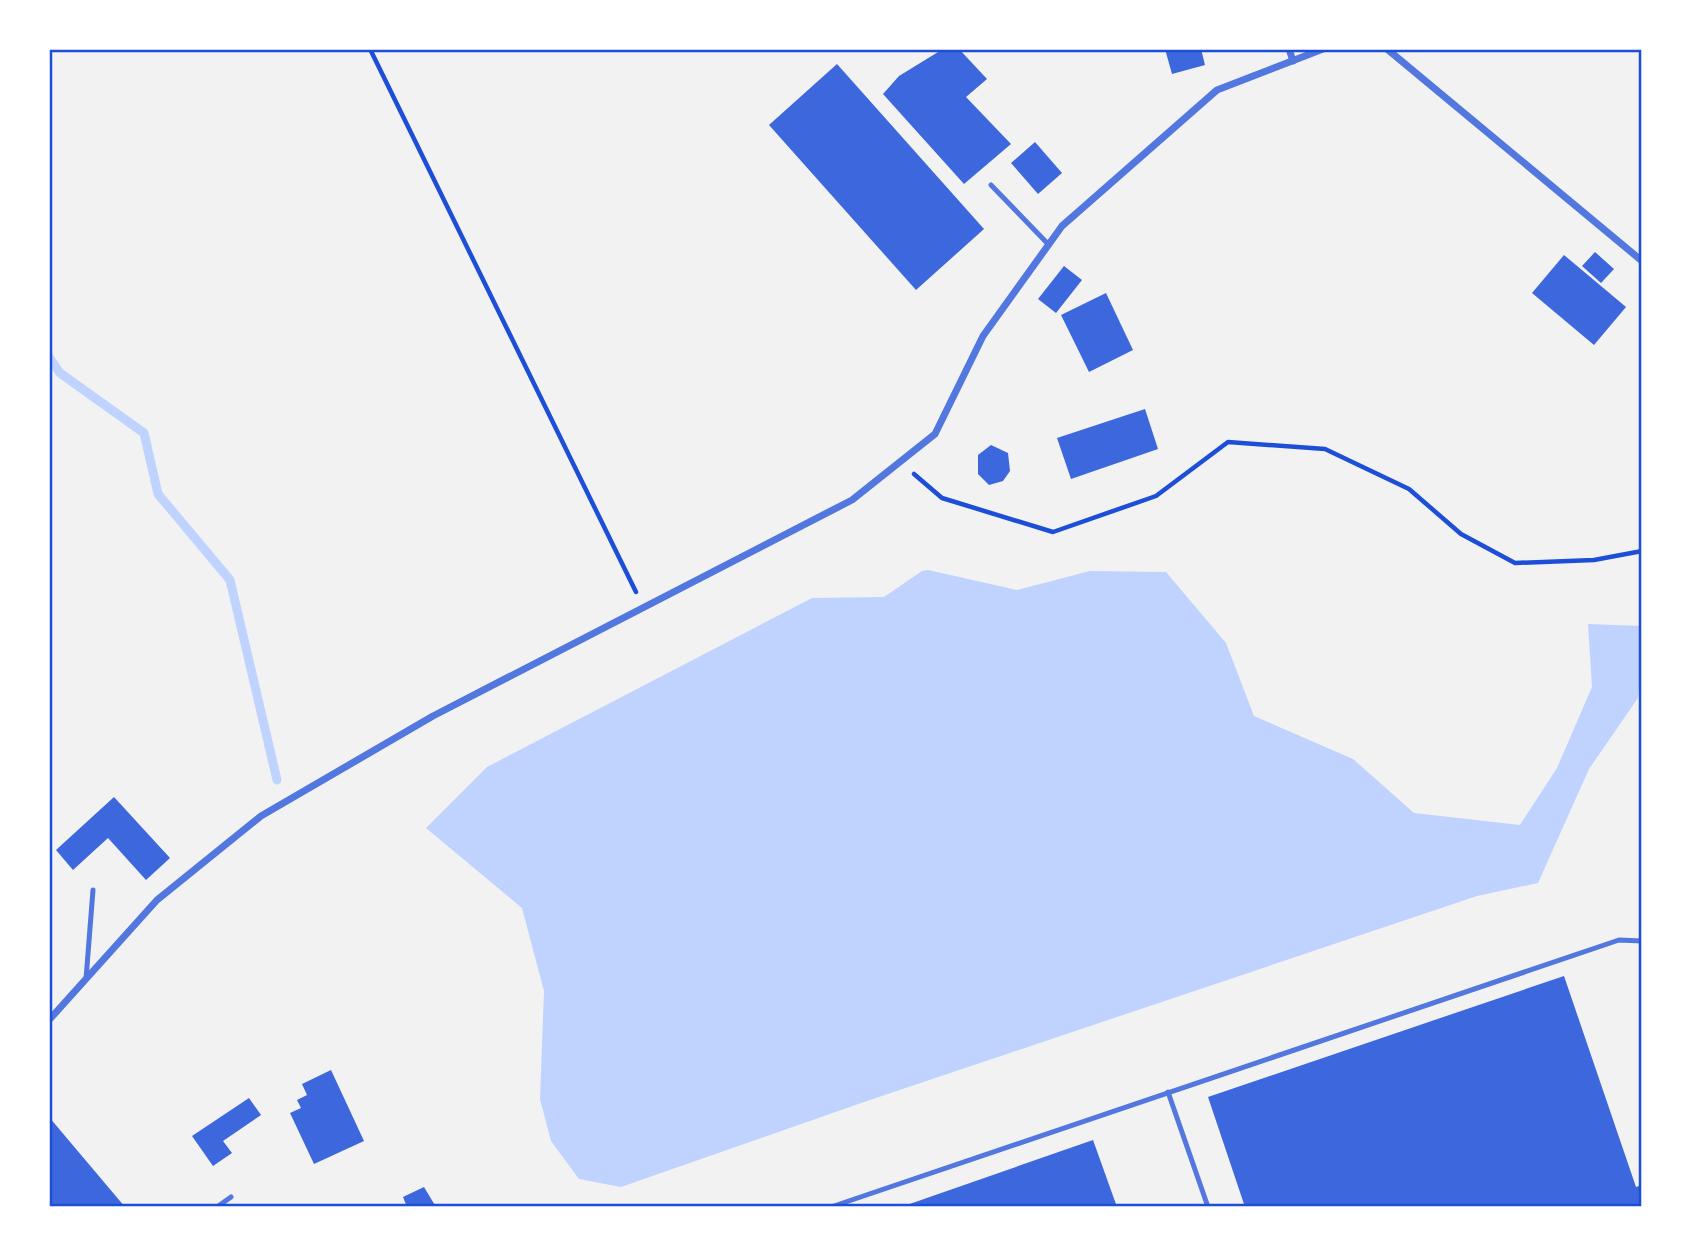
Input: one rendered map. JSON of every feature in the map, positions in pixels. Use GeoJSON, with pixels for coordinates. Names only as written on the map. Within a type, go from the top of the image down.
{"type":"FeatureCollection","features":[{"type":"Feature","properties":{"kind":"street"},"geometry":{"type":"LineString","coordinates":[[1289,49],[1293,61]]}},
{"type":"Feature","properties":{"kind":"street"},"geometry":{"type":"LineString","coordinates":[[49,1020],[157,900],[261,817],[433,716],[852,500],[934,434],[983,336],[1062,226],[1217,90],[1323,49]]}},
{"type":"Feature","properties":{"kind":"street"},"geometry":{"type":"LineString","coordinates":[[1387,49],[1642,261]]}},
{"type":"Feature","properties":{"kind":"lane"},"geometry":{"type":"LineString","coordinates":[[991,185],[1049,245]]}},
{"type":"Feature","properties":{"kind":"lane"},"geometry":{"type":"LineString","coordinates":[[86,979],[93,890]]}},
{"type":"Feature","properties":{"kind":"lane"},"geometry":{"type":"LineString","coordinates":[[831,1207],[1619,940],[1642,941]]}},
{"type":"Feature","properties":{"kind":"lane"},"geometry":{"type":"LineString","coordinates":[[1168,1092],[1208,1207]]}},
{"type":"Feature","properties":{"kind":"lane"},"geometry":{"type":"LineString","coordinates":[[217,1207],[230,1197]]}},
{"type":"Feature","properties":{"kind":"path"},"geometry":{"type":"LineString","coordinates":[[370,49],[643,608]]}},
{"type":"Feature","properties":{"kind":"path"},"geometry":{"type":"LineString","coordinates":[[900,462],[942,498],[1053,532],[1156,496],[1228,442],[1325,449],[1409,488],[1461,534],[1515,563],[1594,560],[1642,551]]}},
{"type":"Feature","properties":{"kind":"water"},"geometry":{"type":"Polygon","coordinates":[[[928,570],[1017,590],[1090,571],[1166,572],[1226,643],[1254,716],[1353,759],[1414,813],[1520,825],[1557,768],[1592,687],[1588,624],[1642,626],[1638,698],[1589,769],[1538,883],[1477,896],[864,1102],[621,1187],[579,1179],[551,1141],[540,1099],[544,991],[522,908],[426,828],[487,767],[812,598],[884,597],[922,571],[928,570]]]}},
{"type":"Feature","properties":{"kind":"building"},"geometry":{"type":"Polygon","coordinates":[[[943,49],[959,49],[987,79],[966,97],[1011,144],[964,184],[883,94],[899,76],[943,49]]]}},
{"type":"Feature","properties":{"kind":"building"},"geometry":{"type":"Polygon","coordinates":[[[1165,49],[1201,49],[1205,65],[1172,74],[1165,49]]]}},
{"type":"Feature","properties":{"kind":"building"},"geometry":{"type":"Polygon","coordinates":[[[837,64],[984,229],[916,290],[769,125],[837,64]]]}},
{"type":"Feature","properties":{"kind":"building"},"geometry":{"type":"Polygon","coordinates":[[[1035,142],[1062,173],[1038,194],[1011,163],[1035,142]]]}},
{"type":"Feature","properties":{"kind":"building"},"geometry":{"type":"Polygon","coordinates":[[[1595,252],[1614,269],[1601,283],[1582,266],[1595,252]]]}},
{"type":"Feature","properties":{"kind":"building"},"geometry":{"type":"Polygon","coordinates":[[[1564,255],[1626,307],[1594,345],[1532,293],[1564,255]]]}},
{"type":"Feature","properties":{"kind":"building"},"geometry":{"type":"Polygon","coordinates":[[[1064,266],[1082,280],[1056,313],[1038,299],[1064,266]]]}},
{"type":"Feature","properties":{"kind":"building"},"geometry":{"type":"Polygon","coordinates":[[[1106,293],[1133,350],[1089,372],[1061,315],[1106,293]]]}},
{"type":"Feature","properties":{"kind":"building"},"geometry":{"type":"Polygon","coordinates":[[[1145,409],[1158,449],[1071,479],[1057,438],[1145,409]]]}},
{"type":"Feature","properties":{"kind":"building"},"geometry":{"type":"Polygon","coordinates":[[[991,445],[1008,453],[1010,471],[1003,481],[989,485],[978,474],[978,455],[991,445]]]}},
{"type":"Feature","properties":{"kind":"building"},"geometry":{"type":"Polygon","coordinates":[[[114,797],[170,858],[146,880],[108,838],[73,870],[56,850],[114,797]]]}},
{"type":"Feature","properties":{"kind":"building"},"geometry":{"type":"Polygon","coordinates":[[[1564,976],[1636,1187],[1642,1185],[1642,1207],[1245,1207],[1208,1097],[1564,976]]]}},
{"type":"Feature","properties":{"kind":"building"},"geometry":{"type":"Polygon","coordinates":[[[331,1070],[364,1141],[314,1164],[290,1113],[301,1108],[297,1100],[307,1095],[302,1084],[331,1070]]]}},
{"type":"Feature","properties":{"kind":"building"},"geometry":{"type":"Polygon","coordinates":[[[249,1098],[261,1115],[223,1141],[232,1153],[213,1166],[192,1136],[249,1098]]]}},
{"type":"Feature","properties":{"kind":"building"},"geometry":{"type":"Polygon","coordinates":[[[49,1117],[125,1207],[49,1207],[49,1117]]]}},
{"type":"Feature","properties":{"kind":"building"},"geometry":{"type":"Polygon","coordinates":[[[1093,1140],[1117,1207],[901,1207],[1093,1140]]]}},
{"type":"Feature","properties":{"kind":"building"},"geometry":{"type":"Polygon","coordinates":[[[424,1187],[436,1207],[407,1207],[403,1197],[424,1187]]]}},
{"type":"Feature","properties":{"kind":"waterway"},"geometry":{"type":"LineString","coordinates":[[49,357],[60,373],[144,433],[158,494],[230,580],[277,780]]}}]}
